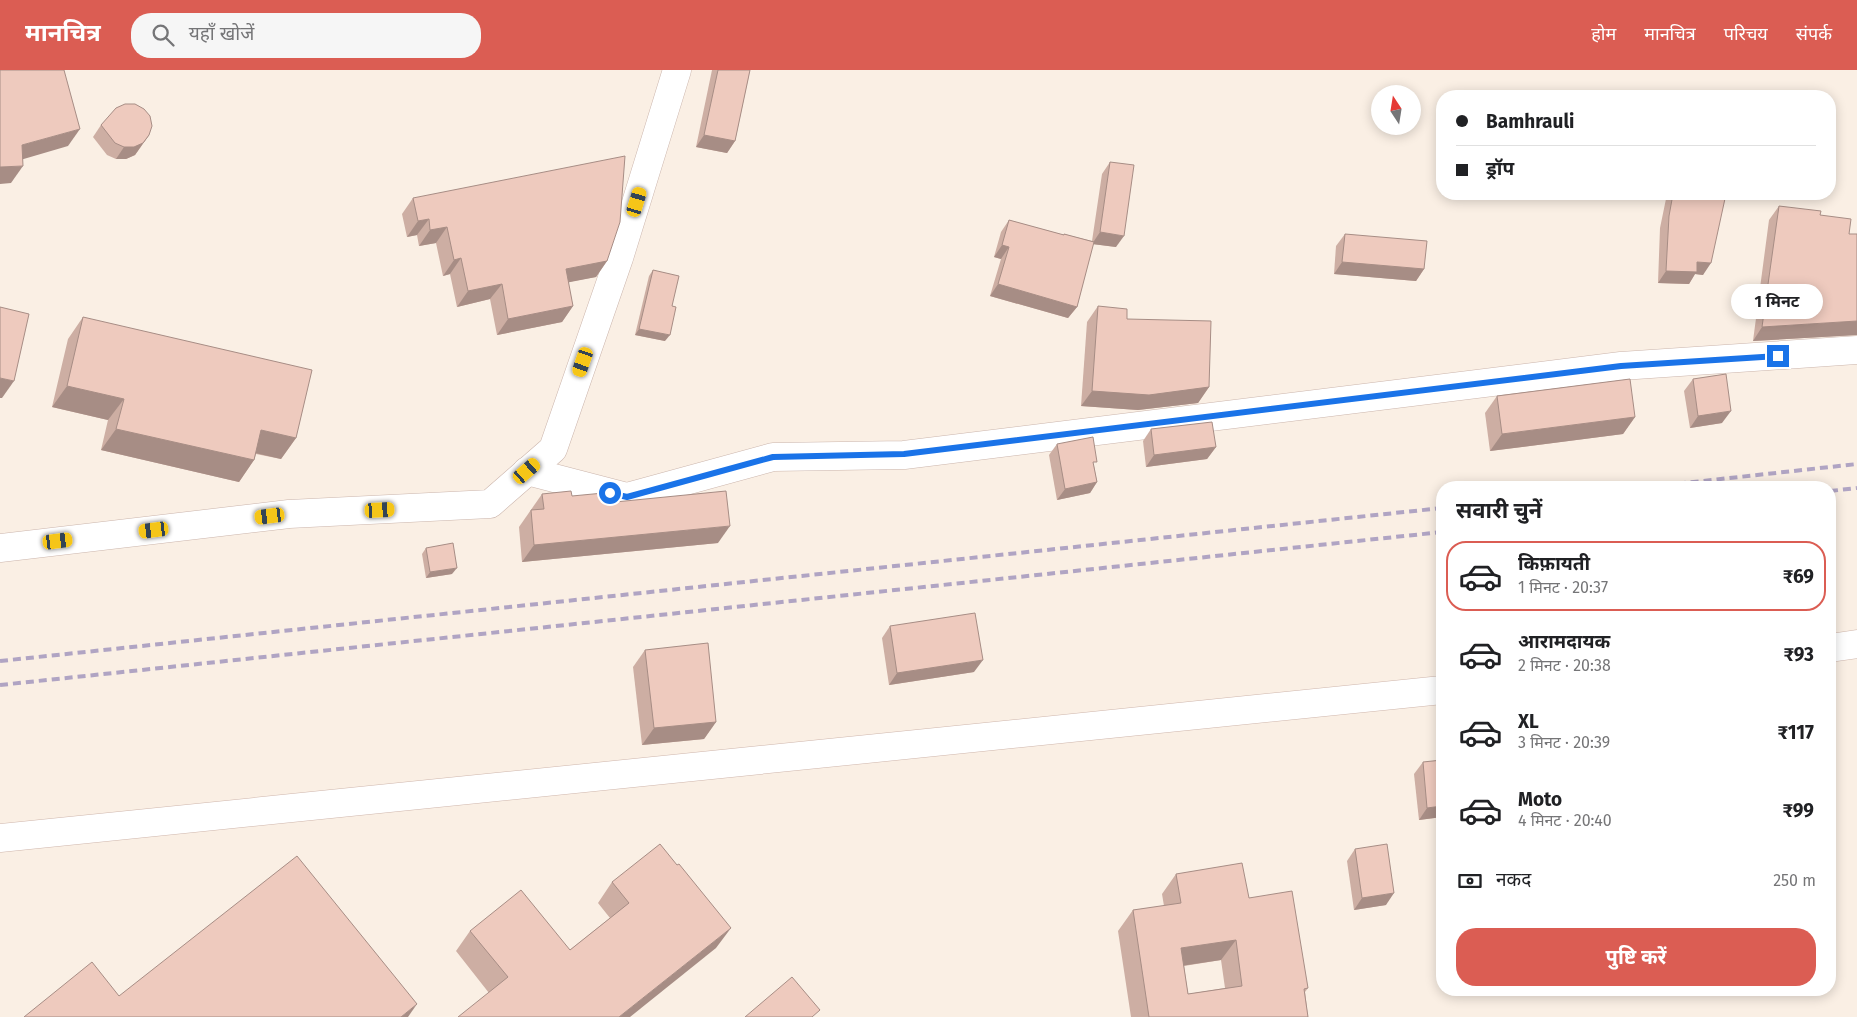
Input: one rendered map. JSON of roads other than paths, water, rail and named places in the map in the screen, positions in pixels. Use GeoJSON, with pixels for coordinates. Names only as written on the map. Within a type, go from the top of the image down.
{"type":"FeatureCollection","features":[{"type":"Feature","properties":{"kind":"street"},"geometry":{"type":"LineString","coordinates":[[0,548],[289,514],[490,504],[553,449],[619,258],[677,70]]}},
{"type":"Feature","properties":{"kind":"street"},"geometry":{"type":"LineString","coordinates":[[527,471],[627,497],[773,457],[904,454],[1621,366],[1857,350]]}},
{"type":"Feature","properties":{"kind":"street"},"geometry":{"type":"LineString","coordinates":[[1836,647],[1857,644]]}},
{"type":"Feature","properties":{"kind":"street"},"geometry":{"type":"LineString","coordinates":[[0,838],[1436,691]]}},
{"type":"Feature","properties":{"kind":"railway"},"geometry":{"type":"LineString","coordinates":[[1703,481],[1857,464]]}},
{"type":"Feature","properties":{"kind":"railway"},"geometry":{"type":"LineString","coordinates":[[1836,490],[1857,488]]}},
{"type":"Feature","properties":{"kind":"railway"},"geometry":{"type":"LineString","coordinates":[[0,661],[1436,509]]}},
{"type":"Feature","properties":{"kind":"railway"},"geometry":{"type":"LineString","coordinates":[[0,685],[1436,533]]}}]}
